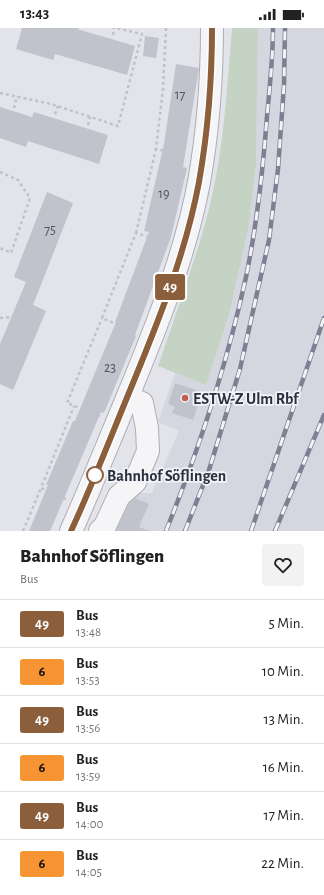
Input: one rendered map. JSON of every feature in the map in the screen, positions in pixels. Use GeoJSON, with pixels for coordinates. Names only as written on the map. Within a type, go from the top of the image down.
{"type":"FeatureCollection","features":[{"type":"Feature","properties":{"kind":"street"},"geometry":{"type":"LineString","coordinates":[[71,531],[151,339],[172,281],[189,223],[199,182],[208,118],[212,28]]}},
{"type":"Feature","properties":{"kind":"street"},"geometry":{"type":"LineString","coordinates":[[100,531],[106,526],[117,495],[135,482],[148,451],[147,428],[142,404],[128,397]]}},
{"type":"Feature","properties":{"kind":"path"},"geometry":{"type":"LineString","coordinates":[[0,92],[58,106],[118,126],[142,34],[117,28],[113,35]]}},
{"type":"Feature","properties":{"kind":"path"},"geometry":{"type":"LineString","coordinates":[[101,416],[67,403],[136,233],[156,149],[163,89],[166,28]]}},
{"type":"Feature","properties":{"kind":"path"},"geometry":{"type":"LineString","coordinates":[[14,108],[17,96]]}},
{"type":"Feature","properties":{"kind":"path"},"geometry":{"type":"LineString","coordinates":[[55,114],[58,106]]}},
{"type":"Feature","properties":{"kind":"path"},"geometry":{"type":"LineString","coordinates":[[88,125],[90,117]]}},
{"type":"Feature","properties":{"kind":"path"},"geometry":{"type":"LineString","coordinates":[[156,149],[191,156]]}},
{"type":"Feature","properties":{"kind":"path"},"geometry":{"type":"LineString","coordinates":[[0,172],[18,180],[30,198],[10,253],[0,248]]}},
{"type":"Feature","properties":{"kind":"path"},"geometry":{"type":"LineString","coordinates":[[136,233],[173,245]]}},
{"type":"Feature","properties":{"kind":"path"},"geometry":{"type":"LineString","coordinates":[[0,318],[12,317]]}},
{"type":"Feature","properties":{"kind":"path"},"geometry":{"type":"LineString","coordinates":[[102,318],[141,335]]}},
{"type":"Feature","properties":{"kind":"path"},"geometry":{"type":"LineString","coordinates":[[23,531],[74,406]]}},
{"type":"Feature","properties":{"kind":"path"},"geometry":{"type":"LineString","coordinates":[[41,488],[67,499]]}},
{"type":"Feature","properties":{"kind":"shaded area"},"geometry":{"type":"Polygon","coordinates":[[[258,28],[324,28],[324,531],[110,531],[126,493],[152,493],[179,431],[158,422],[175,373],[206,385],[229,315],[249,225],[256,166],[258,28]]]}},
{"type":"Feature","properties":{"kind":"green space"},"geometry":{"type":"Polygon","coordinates":[[[232,28],[258,28],[256,165],[249,225],[229,315],[206,385],[158,366],[192,266],[215,183],[227,95],[232,28]]]}},
{"type":"Feature","properties":{"kind":"building"},"geometry":{"type":"Polygon","coordinates":[[[22,28],[74,28],[135,46],[127,75],[55,54],[53,60],[16,49],[22,28]]]}},
{"type":"Feature","properties":{"kind":"building"},"geometry":{"type":"Polygon","coordinates":[[[145,36],[159,38],[156,58],[143,56],[145,36]]]}},
{"type":"Feature","properties":{"kind":"building"},"geometry":{"type":"Polygon","coordinates":[[[176,64],[199,68],[183,167],[187,168],[171,237],[135,335],[136,336],[104,413],[101,412],[50,531],[29,531],[48,485],[46,485],[73,421],[75,421],[116,322],[149,232],[144,231],[164,144],[176,64]]]}},
{"type":"Feature","properties":{"kind":"building"},"geometry":{"type":"Polygon","coordinates":[[[0,107],[32,117],[34,112],[108,135],[99,164],[28,141],[26,147],[0,138],[0,107]]]}},
{"type":"Feature","properties":{"kind":"building"},"geometry":{"type":"Polygon","coordinates":[[[47,192],[73,203],[33,305],[46,311],[13,390],[0,384],[0,344],[26,282],[14,277],[47,192]]]}},
{"type":"Feature","properties":{"kind":"building","name":"ESTW-Z Ulm Rbf"},"geometry":{"type":"Polygon","coordinates":[[[175,383],[202,392],[193,420],[172,413],[175,407],[168,404],[175,383]]]}},
{"type":"Feature","properties":{"kind":"building"},"geometry":{"type":"Polygon","coordinates":[[[135,498],[149,504],[139,527],[149,531],[116,531],[129,504],[135,498]]]}},
{"type":"Feature","properties":{"kind":"railway"},"geometry":{"type":"LineString","coordinates":[[166,531],[201,438],[230,342],[246,277],[261,177],[271,72],[273,28]]}},
{"type":"Feature","properties":{"kind":"railway"},"geometry":{"type":"LineString","coordinates":[[185,531],[209,470],[240,369],[269,240],[278,169],[284,85],[285,28]]}},
{"type":"Feature","properties":{"kind":"railway"},"geometry":{"type":"LineString","coordinates":[[251,531],[324,318]]}},
{"type":"Feature","properties":{"kind":"railway"},"geometry":{"type":"LineString","coordinates":[[275,531],[324,415]]}},
{"type":"Feature","properties":{"kind":"bus line","name":"49"},"geometry":{"type":"LineString","coordinates":[[71,531],[94,479],[151,339],[172,281],[189,223],[199,182],[208,118],[212,28]]}},
{"type":"Feature","properties":{"kind":"place","name":"ESTW-Z Ulm Rbf"},"geometry":{"type":"Point","coordinates":[185,398]}},
{"type":"Feature","properties":{"kind":"place","name":"Bahnhof Söflingen"},"geometry":{"type":"Point","coordinates":[95,475]}}]}
